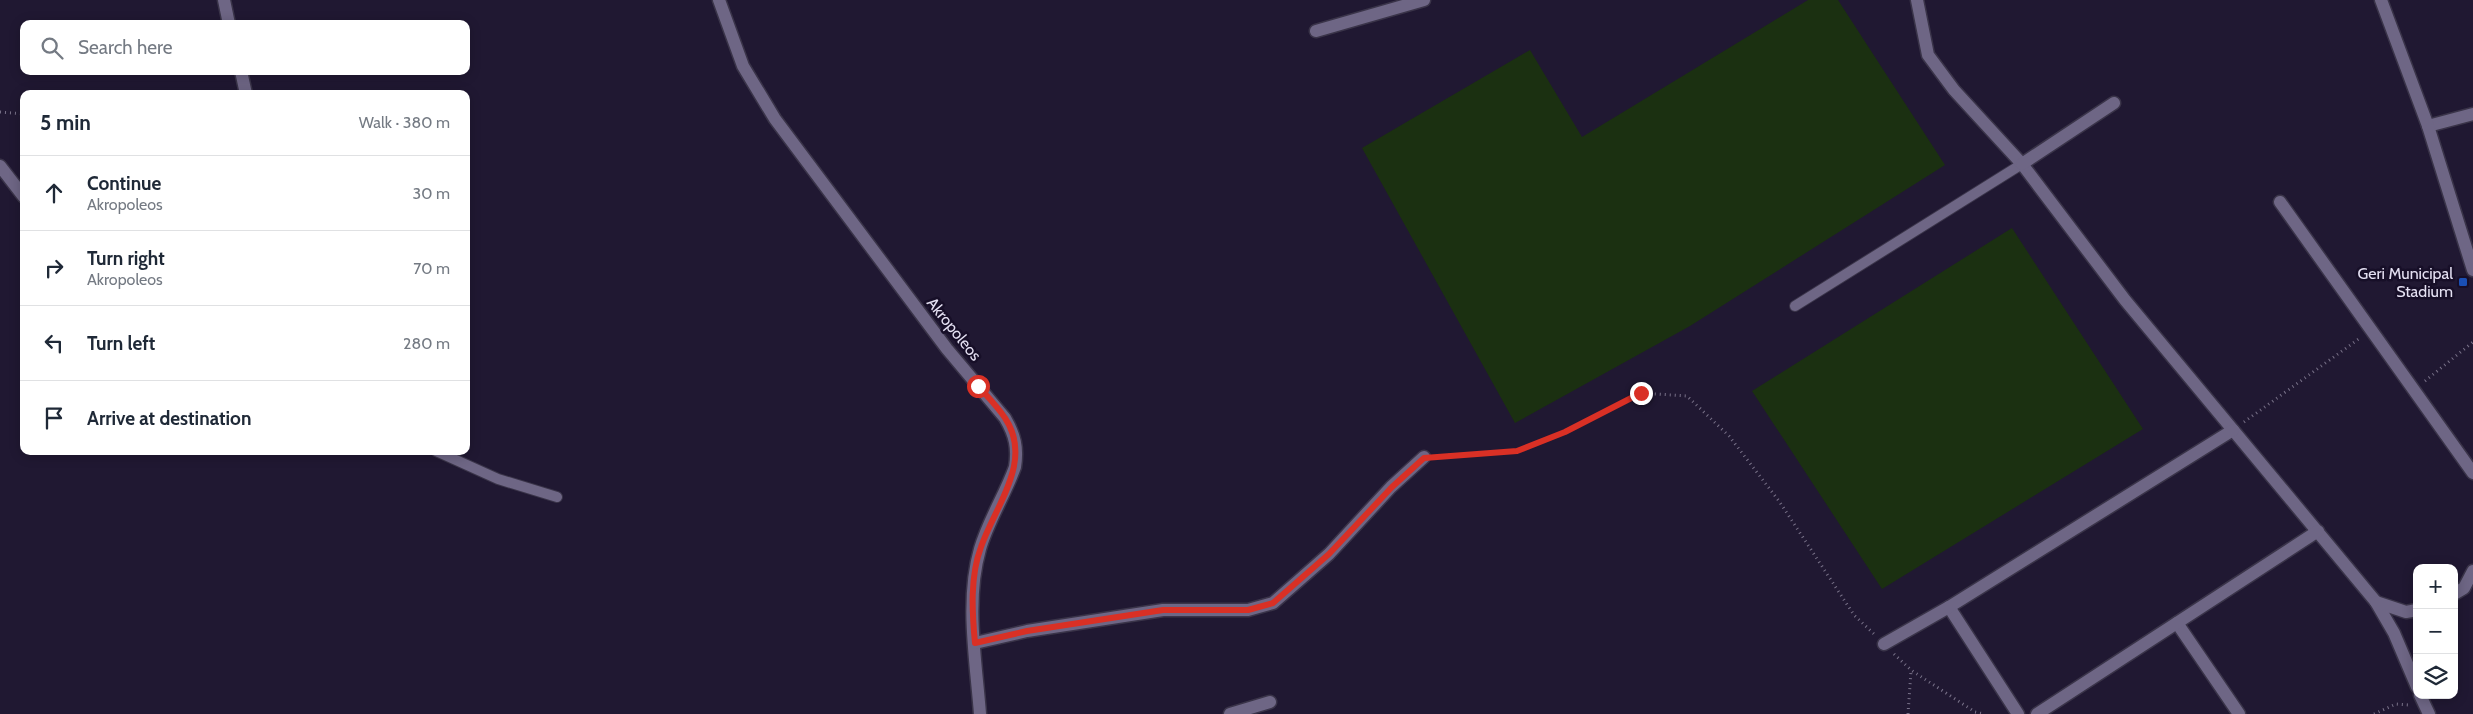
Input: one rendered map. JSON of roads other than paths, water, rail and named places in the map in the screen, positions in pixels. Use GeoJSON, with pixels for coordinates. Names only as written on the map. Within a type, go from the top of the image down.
{"type":"FeatureCollection","features":[{"type":"Feature","properties":{"kind":"street"},"geometry":{"type":"LineString","coordinates":[[224,0],[229,20]]}},
{"type":"Feature","properties":{"kind":"street","name":"Akropoleos"},"geometry":{"type":"LineString","coordinates":[[719,0],[743,66],[775,119],[920,314],[1005,418],[1012,431],[1017,454],[1015,468],[980,549],[977,565],[973,605],[980,714]]}},
{"type":"Feature","properties":{"kind":"street"},"geometry":{"type":"LineString","coordinates":[[1316,31],[1424,0]]}},
{"type":"Feature","properties":{"kind":"street"},"geometry":{"type":"LineString","coordinates":[[1917,0],[1928,55],[1954,90],[2022,164],[2125,300],[2376,602],[2394,633],[2413,678]]}},
{"type":"Feature","properties":{"kind":"street"},"geometry":{"type":"LineString","coordinates":[[2381,0],[2428,126],[2472,264]]}},
{"type":"Feature","properties":{"kind":"street"},"geometry":{"type":"LineString","coordinates":[[242,75],[245,90]]}},
{"type":"Feature","properties":{"kind":"street"},"geometry":{"type":"LineString","coordinates":[[2022,164],[2114,104]]}},
{"type":"Feature","properties":{"kind":"street"},"geometry":{"type":"LineString","coordinates":[[2428,126],[2473,114]]}},
{"type":"Feature","properties":{"kind":"street"},"geometry":{"type":"LineString","coordinates":[[0,166],[20,192]]}},
{"type":"Feature","properties":{"kind":"street"},"geometry":{"type":"LineString","coordinates":[[2280,202],[2473,473]]}},
{"type":"Feature","properties":{"kind":"street"},"geometry":{"type":"LineString","coordinates":[[1884,644],[1949,607],[2233,430]]}},
{"type":"Feature","properties":{"kind":"street"},"geometry":{"type":"LineString","coordinates":[[975,643],[1027,631],[1163,610],[1248,610],[1273,603],[1329,554],[1392,487],[1424,458]]}},
{"type":"Feature","properties":{"kind":"street"},"geometry":{"type":"LineString","coordinates":[[2037,714],[2318,531]]}},
{"type":"Feature","properties":{"kind":"street"},"geometry":{"type":"LineString","coordinates":[[2458,592],[2464,588],[2473,571]]}},
{"type":"Feature","properties":{"kind":"street"},"geometry":{"type":"LineString","coordinates":[[2376,602],[2406,612],[2413,611]]}},
{"type":"Feature","properties":{"kind":"street"},"geometry":{"type":"LineString","coordinates":[[1949,607],[2018,714]]}},
{"type":"Feature","properties":{"kind":"street"},"geometry":{"type":"LineString","coordinates":[[2177,623],[2239,714]]}},
{"type":"Feature","properties":{"kind":"street"},"geometry":{"type":"LineString","coordinates":[[1230,714],[1270,702]]}},
{"type":"Feature","properties":{"kind":"lane"},"geometry":{"type":"LineString","coordinates":[[1795,306],[2022,164]]}},
{"type":"Feature","properties":{"kind":"lane"},"geometry":{"type":"LineString","coordinates":[[445,455],[498,479],[557,497]]}},
{"type":"Feature","properties":{"kind":"place","name":"Geri Municipal Stadium"},"geometry":{"type":"Point","coordinates":[2463,282]}}]}
